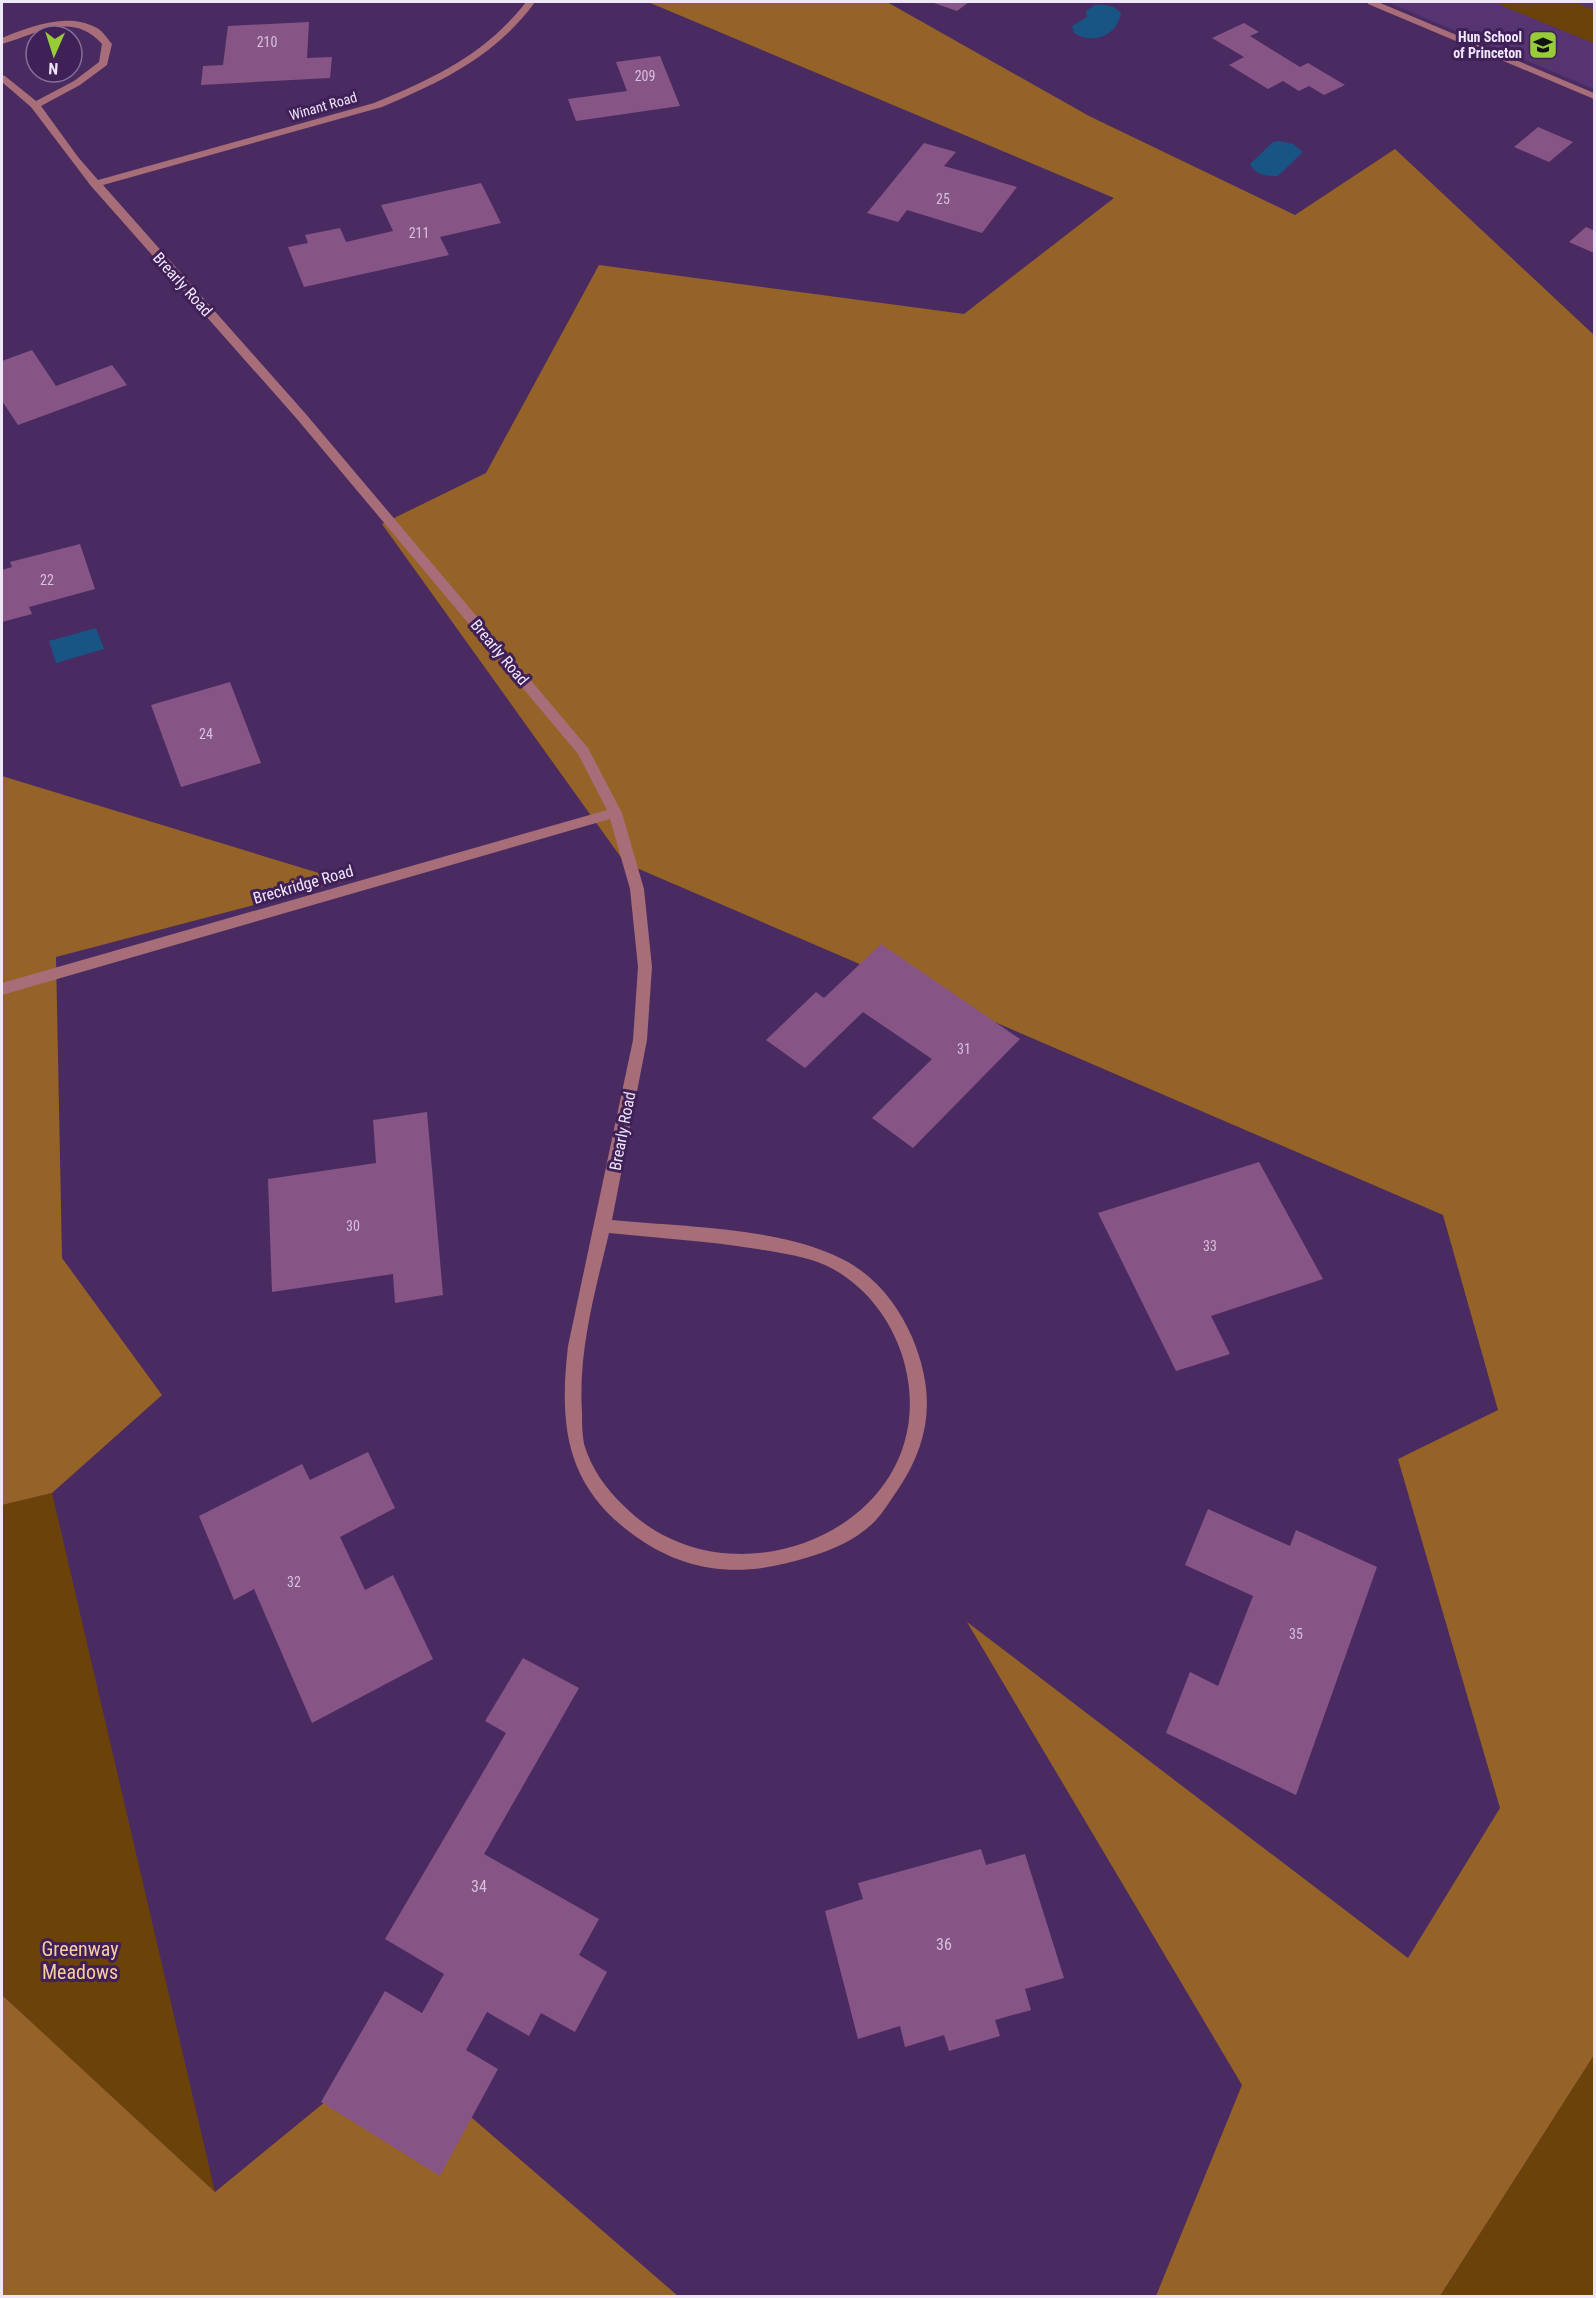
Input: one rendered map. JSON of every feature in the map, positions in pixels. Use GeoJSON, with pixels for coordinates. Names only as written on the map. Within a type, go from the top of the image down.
{"type":"FeatureCollection","features":[{"type":"Feature","properties":{"kind":"street","name":"Winant Road"},"geometry":{"type":"LineString","coordinates":[[95,184],[378,105],[422,87],[460,67],[489,47],[515,23],[530,2]]}},
{"type":"Feature","properties":{"kind":"street"},"geometry":{"type":"LineString","coordinates":[[1371,2],[1594,96]]}},
{"type":"Feature","properties":{"kind":"street"},"geometry":{"type":"LineString","coordinates":[[2,41],[31,28],[66,24],[91,28],[107,44],[104,63],[77,83],[35,105]]}},
{"type":"Feature","properties":{"kind":"street","name":"Brearly Road"},"geometry":{"type":"LineString","coordinates":[[2,78],[35,105],[95,184],[301,416],[583,751],[615,813],[637,889],[645,968],[640,1040],[603,1227],[575,1350],[572,1401],[576,1445],[594,1485],[628,1523],[669,1549],[721,1562],[766,1561],[820,1546],[848,1532],[868,1516],[899,1475],[919,1431],[921,1405],[918,1381],[906,1338],[879,1296],[842,1266],[818,1255],[784,1246],[716,1237],[603,1227]]}},
{"type":"Feature","properties":{"kind":"street","name":"Breckridge Road"},"geometry":{"type":"LineString","coordinates":[[2,988],[615,813]]}},
{"type":"Feature","properties":{"kind":"shaded area"},"geometry":{"type":"Polygon","coordinates":[[[648,2],[887,2],[1089,116],[1295,215],[1395,149],[1594,335],[1594,2055],[1440,2296],[1156,2296],[1242,2085],[967,1622],[1408,1958],[1500,1808],[1398,1459],[1498,1410],[1443,1215],[625,863],[382,524],[486,473],[599,265],[964,314],[1114,198],[648,2]]]}},
{"type":"Feature","properties":{"kind":"shaded area","name":"Hun School of Princeton"},"geometry":{"type":"Polygon","coordinates":[[[1387,2],[1594,2],[1594,89],[1387,2]]]}},
{"type":"Feature","properties":{"kind":"shaded area"},"geometry":{"type":"Polygon","coordinates":[[[2,776],[345,881],[56,957],[62,1258],[162,1395],[52,1493],[2,1505],[2,776]]]}},
{"type":"Feature","properties":{"kind":"shaded area"},"geometry":{"type":"Polygon","coordinates":[[[2,1995],[215,2192],[391,2048],[678,2296],[2,2296],[2,1995]]]}},
{"type":"Feature","properties":{"kind":"green space"},"geometry":{"type":"Polygon","coordinates":[[[1493,2],[1574,2],[1594,10],[1594,41],[1593,43],[1493,2]]]}},
{"type":"Feature","properties":{"kind":"green space","name":"Greenway Meadows"},"geometry":{"type":"Polygon","coordinates":[[[52,1493],[215,2192],[2,1995],[2,1505],[52,1493]]]}},
{"type":"Feature","properties":{"kind":"green space"},"geometry":{"type":"Polygon","coordinates":[[[1594,2055],[1594,2296],[1440,2296],[1594,2055]]]}},
{"type":"Feature","properties":{"kind":"water"},"geometry":{"type":"Polygon","coordinates":[[[1095,5],[1109,6],[1121,13],[1115,28],[1096,38],[1081,37],[1074,33],[1072,26],[1087,17],[1086,11],[1095,5]]]}},
{"type":"Feature","properties":{"kind":"water"},"geometry":{"type":"Polygon","coordinates":[[[1273,142],[1293,144],[1303,152],[1278,176],[1255,171],[1250,164],[1273,142]]]}},
{"type":"Feature","properties":{"kind":"water"},"geometry":{"type":"Polygon","coordinates":[[[96,628],[104,649],[56,663],[49,641],[96,628]]]}},
{"type":"Feature","properties":{"kind":"building"},"geometry":{"type":"Polygon","coordinates":[[[931,2],[969,2],[957,11],[931,2]]]}},
{"type":"Feature","properties":{"kind":"building"},"geometry":{"type":"Polygon","coordinates":[[[309,22],[307,58],[332,57],[330,78],[201,85],[203,66],[223,65],[228,26],[309,22]]]}},
{"type":"Feature","properties":{"kind":"building"},"geometry":{"type":"Polygon","coordinates":[[[1244,23],[1259,32],[1250,36],[1300,67],[1308,63],[1345,85],[1324,95],[1309,86],[1299,91],[1283,81],[1268,89],[1229,65],[1244,57],[1212,38],[1244,23]]]}},
{"type":"Feature","properties":{"kind":"building"},"geometry":{"type":"Polygon","coordinates":[[[660,56],[680,106],[576,121],[568,99],[627,91],[616,62],[660,56]]]}},
{"type":"Feature","properties":{"kind":"building"},"geometry":{"type":"Polygon","coordinates":[[[1538,127],[1573,142],[1549,162],[1514,147],[1538,127]]]}},
{"type":"Feature","properties":{"kind":"building"},"geometry":{"type":"Polygon","coordinates":[[[924,143],[956,152],[944,166],[1017,187],[982,233],[907,210],[898,222],[867,213],[924,143]]]}},
{"type":"Feature","properties":{"kind":"building"},"geometry":{"type":"Polygon","coordinates":[[[481,183],[501,223],[440,237],[449,255],[304,287],[288,247],[308,243],[305,235],[340,228],[346,242],[393,231],[381,205],[481,183]]]}},
{"type":"Feature","properties":{"kind":"building"},"geometry":{"type":"Polygon","coordinates":[[[1586,227],[1593,230],[1594,228],[1594,253],[1569,242],[1586,227]]]}},
{"type":"Feature","properties":{"kind":"building"},"geometry":{"type":"Polygon","coordinates":[[[32,350],[56,386],[112,365],[127,385],[18,425],[2,401],[2,361],[32,350]]]}},
{"type":"Feature","properties":{"kind":"building"},"geometry":{"type":"Polygon","coordinates":[[[80,544],[95,589],[29,607],[32,614],[2,622],[2,570],[12,567],[10,562],[80,544]]]}},
{"type":"Feature","properties":{"kind":"building"},"geometry":{"type":"Polygon","coordinates":[[[230,682],[261,763],[181,787],[151,705],[230,682]]]}},
{"type":"Feature","properties":{"kind":"building"},"geometry":{"type":"Polygon","coordinates":[[[881,944],[1020,1039],[913,1148],[872,1118],[932,1059],[863,1012],[805,1068],[766,1040],[816,992],[824,998],[881,944]]]}},
{"type":"Feature","properties":{"kind":"building"},"geometry":{"type":"Polygon","coordinates":[[[427,1112],[443,1295],[395,1303],[393,1274],[272,1292],[268,1179],[376,1163],[373,1120],[427,1112]]]}},
{"type":"Feature","properties":{"kind":"building"},"geometry":{"type":"Polygon","coordinates":[[[1259,1162],[1323,1279],[1211,1316],[1230,1354],[1176,1371],[1098,1213],[1259,1162]]]}},
{"type":"Feature","properties":{"kind":"building"},"geometry":{"type":"Polygon","coordinates":[[[368,1452],[395,1508],[340,1537],[365,1590],[393,1575],[433,1659],[312,1723],[254,1589],[234,1600],[199,1516],[302,1464],[310,1480],[368,1452]]]}},
{"type":"Feature","properties":{"kind":"building"},"geometry":{"type":"Polygon","coordinates":[[[1208,1509],[1290,1546],[1296,1530],[1377,1567],[1296,1795],[1166,1733],[1190,1672],[1218,1686],[1253,1596],[1185,1565],[1208,1509]]]}},
{"type":"Feature","properties":{"kind":"building"},"geometry":{"type":"Polygon","coordinates":[[[523,1658],[579,1688],[484,1854],[599,1919],[579,1955],[607,1972],[575,2032],[541,2013],[529,2036],[487,2012],[466,2050],[498,2069],[440,2176],[321,2102],[385,1991],[422,2013],[444,1974],[385,1939],[506,1733],[485,1721],[523,1658]]]}},
{"type":"Feature","properties":{"kind":"building"},"geometry":{"type":"Polygon","coordinates":[[[981,1849],[986,1865],[1025,1854],[1064,1978],[1025,1989],[1031,2010],[995,2020],[1000,2036],[949,2051],[944,2035],[905,2047],[900,2026],[858,2039],[825,1911],[863,1899],[858,1883],[981,1849]]]}},
{"type":"Feature","properties":{"kind":"place","name":"Hun School of Princeton"},"geometry":{"type":"Point","coordinates":[1543,45]}}]}
